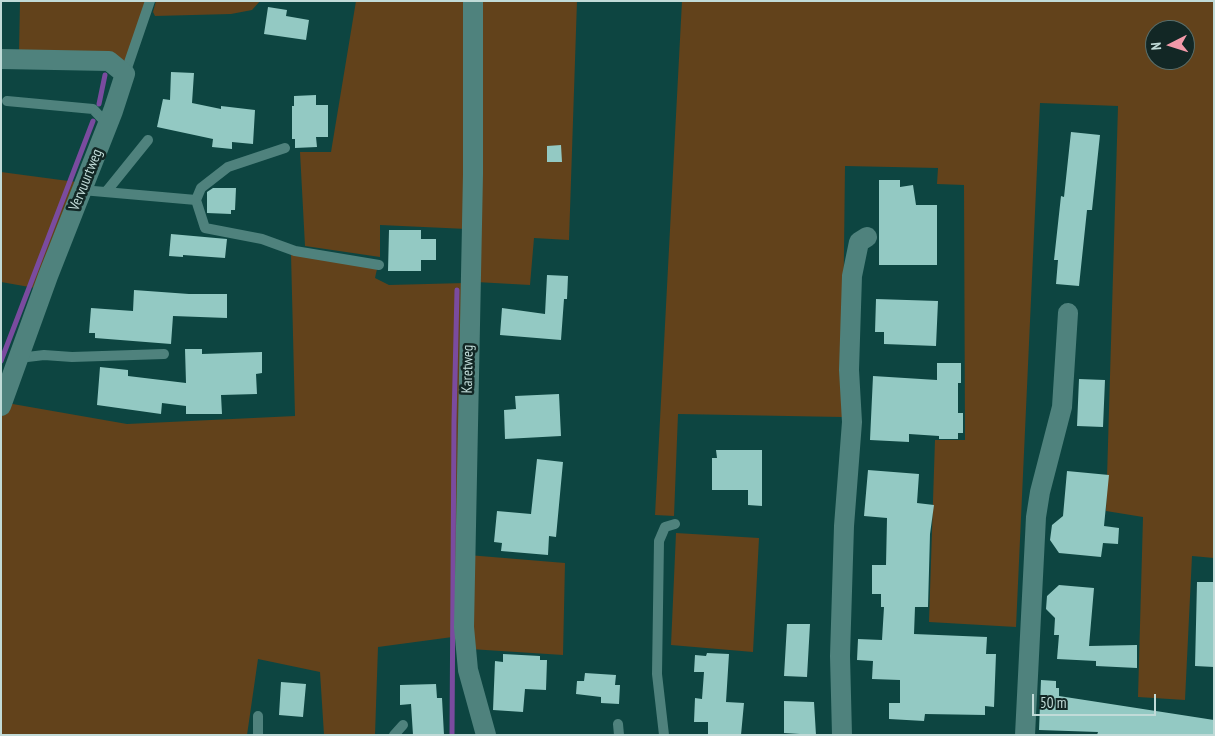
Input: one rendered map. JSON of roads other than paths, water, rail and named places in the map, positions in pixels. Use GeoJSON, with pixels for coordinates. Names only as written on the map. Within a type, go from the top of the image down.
{"type":"FeatureCollection","features":[{"type":"Feature","properties":{"kind":"street","name":"Karetweg"},"geometry":{"type":"LineString","coordinates":[[472,1],[473,184],[464,626],[468,670],[486,735]]}},
{"type":"Feature","properties":{"kind":"street"},"geometry":{"type":"LineString","coordinates":[[1,60],[109,61],[125,74]]}},
{"type":"Feature","properties":{"kind":"street","name":"Vervuurtweg"},"geometry":{"type":"LineString","coordinates":[[3,394],[108,125],[125,74]]}},
{"type":"Feature","properties":{"kind":"street"},"geometry":{"type":"LineString","coordinates":[[842,735],[840,656],[844,526],[852,422],[849,370],[852,276],[859,242],[867,237]]}},
{"type":"Feature","properties":{"kind":"street"},"geometry":{"type":"LineString","coordinates":[[1025,735],[1036,518],[1040,492],[1062,407],[1068,313]]}},
{"type":"Feature","properties":{"kind":"lane"},"geometry":{"type":"LineString","coordinates":[[125,74],[150,1]]}},
{"type":"Feature","properties":{"kind":"lane"},"geometry":{"type":"LineString","coordinates":[[7,101],[93,109],[108,125]]}},
{"type":"Feature","properties":{"kind":"lane"},"geometry":{"type":"LineString","coordinates":[[106,192],[148,140]]}},
{"type":"Feature","properties":{"kind":"lane"},"geometry":{"type":"LineString","coordinates":[[284,148],[228,167],[201,188],[196,200],[205,228],[262,239],[295,251],[379,265]]}},
{"type":"Feature","properties":{"kind":"lane"},"geometry":{"type":"LineString","coordinates":[[82,190],[196,200]]}},
{"type":"Feature","properties":{"kind":"lane"},"geometry":{"type":"LineString","coordinates":[[18,358],[44,355],[72,357],[164,354]]}},
{"type":"Feature","properties":{"kind":"lane"},"geometry":{"type":"LineString","coordinates":[[664,735],[657,674],[660,540],[665,527],[675,524]]}},
{"type":"Feature","properties":{"kind":"lane"},"geometry":{"type":"LineString","coordinates":[[258,716],[258,735]]}},
{"type":"Feature","properties":{"kind":"lane"},"geometry":{"type":"LineString","coordinates":[[618,724],[619,735]]}},
{"type":"Feature","properties":{"kind":"lane"},"geometry":{"type":"LineString","coordinates":[[394,735],[404,725]]}},
{"type":"Feature","properties":{"kind":"waterway"},"geometry":{"type":"LineString","coordinates":[[99,104],[105,75]]}},
{"type":"Feature","properties":{"kind":"waterway"},"geometry":{"type":"LineString","coordinates":[[1,361],[93,121]]}},
{"type":"Feature","properties":{"kind":"waterway"},"geometry":{"type":"LineString","coordinates":[[452,735],[454,422],[457,290]]}}]}
